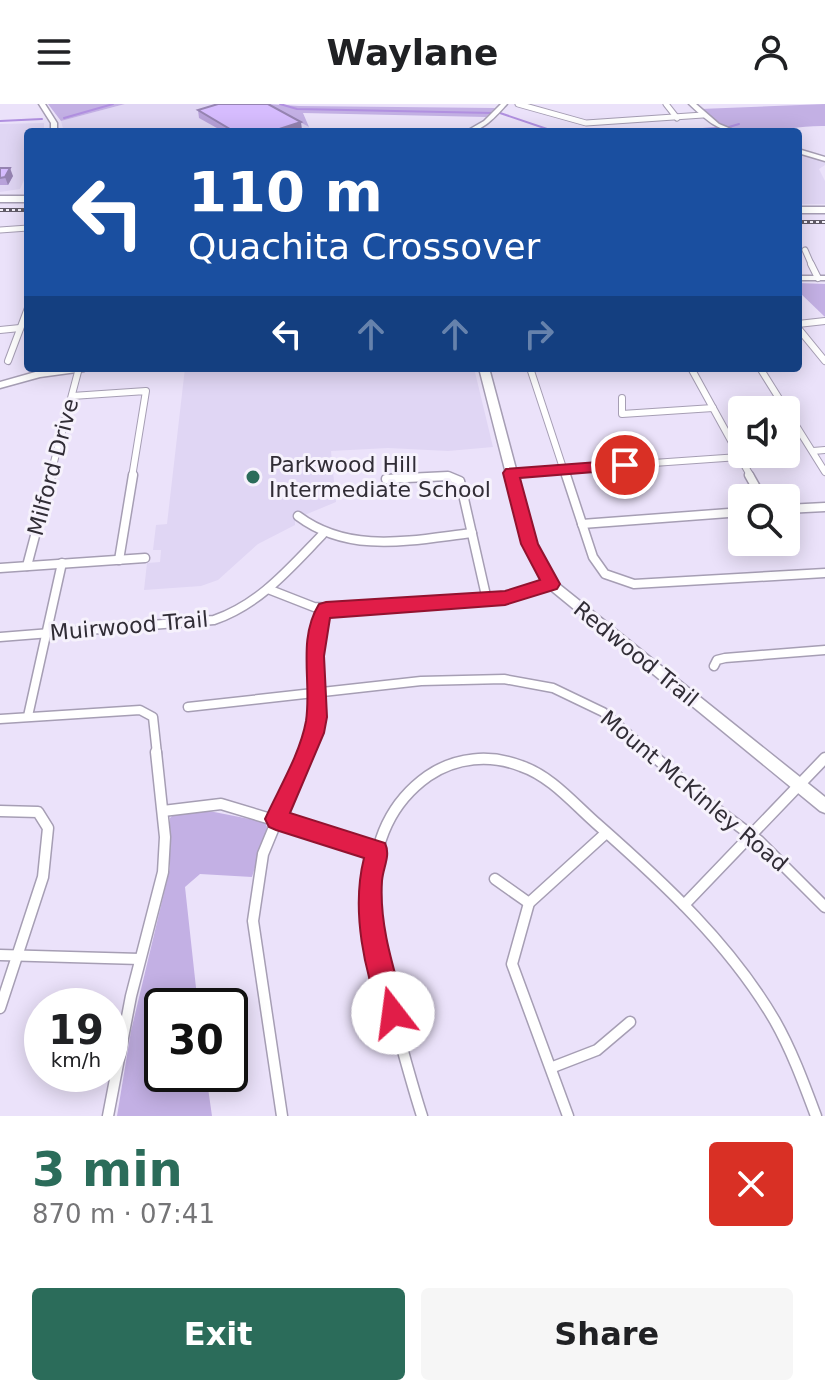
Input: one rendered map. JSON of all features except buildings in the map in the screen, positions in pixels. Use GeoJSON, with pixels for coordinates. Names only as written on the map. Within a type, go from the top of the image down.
{"type":"FeatureCollection","features":[{"type":"Feature","properties":{"kind":"main road"},"geometry":{"type":"LineString","coordinates":[[0,199],[24,197]]}},
{"type":"Feature","properties":{"kind":"main road"},"geometry":{"type":"LineString","coordinates":[[802,210],[825,210]]}},
{"type":"Feature","properties":{"kind":"street"},"geometry":{"type":"LineString","coordinates":[[42,104],[54,128]]}},
{"type":"Feature","properties":{"kind":"street"},"geometry":{"type":"LineString","coordinates":[[475,128],[491,119],[504,104]]}},
{"type":"Feature","properties":{"kind":"street"},"geometry":{"type":"LineString","coordinates":[[518,104],[535,106],[586,123],[703,115]]}},
{"type":"Feature","properties":{"kind":"street"},"geometry":{"type":"LineString","coordinates":[[666,104],[677,118]]}},
{"type":"Feature","properties":{"kind":"street"},"geometry":{"type":"LineString","coordinates":[[692,104],[703,115],[727,128]]}},
{"type":"Feature","properties":{"kind":"street"},"geometry":{"type":"LineString","coordinates":[[802,152],[825,159]]}},
{"type":"Feature","properties":{"kind":"street"},"geometry":{"type":"LineString","coordinates":[[0,230],[24,228]]}},
{"type":"Feature","properties":{"kind":"street"},"geometry":{"type":"LineString","coordinates":[[805,250],[821,278]]}},
{"type":"Feature","properties":{"kind":"street"},"geometry":{"type":"LineString","coordinates":[[8,361],[24,318]]}},
{"type":"Feature","properties":{"kind":"street"},"geometry":{"type":"LineString","coordinates":[[802,325],[825,321]]}},
{"type":"Feature","properties":{"kind":"street"},"geometry":{"type":"LineString","coordinates":[[0,330],[20,328]]}},
{"type":"Feature","properties":{"kind":"street"},"geometry":{"type":"LineString","coordinates":[[802,331],[825,361]]}},
{"type":"Feature","properties":{"kind":"street"},"geometry":{"type":"LineString","coordinates":[[0,385],[53,372]]}},
{"type":"Feature","properties":{"kind":"street","name":"Milford Drive"},"geometry":{"type":"LineString","coordinates":[[27,566],[81,372]]}},
{"type":"Feature","properties":{"kind":"street","name":"Redwood Trail"},"geometry":{"type":"LineString","coordinates":[[485,372],[530,544],[551,584],[825,806]]}},
{"type":"Feature","properties":{"kind":"street"},"geometry":{"type":"LineString","coordinates":[[531,372],[597,566],[612,579],[646,584],[825,573]]}},
{"type":"Feature","properties":{"kind":"street"},"geometry":{"type":"LineString","coordinates":[[693,372],[728,436]]}},
{"type":"Feature","properties":{"kind":"street"},"geometry":{"type":"LineString","coordinates":[[763,372],[825,472]]}},
{"type":"Feature","properties":{"kind":"street"},"geometry":{"type":"LineString","coordinates":[[72,396],[146,391],[119,560]]}},
{"type":"Feature","properties":{"kind":"street"},"geometry":{"type":"LineString","coordinates":[[622,398],[622,414],[713,408]]}},
{"type":"Feature","properties":{"kind":"street"},"geometry":{"type":"LineString","coordinates":[[813,451],[825,450]]}},
{"type":"Feature","properties":{"kind":"street"},"geometry":{"type":"LineString","coordinates":[[511,473],[728,458]]}},
{"type":"Feature","properties":{"kind":"street"},"geometry":{"type":"LineString","coordinates":[[386,479],[456,478],[461,483],[487,600]]}},
{"type":"Feature","properties":{"kind":"street"},"geometry":{"type":"LineString","coordinates":[[800,508],[825,507]]}},
{"type":"Feature","properties":{"kind":"street"},"geometry":{"type":"LineString","coordinates":[[582,524],[728,513]]}},
{"type":"Feature","properties":{"kind":"street"},"geometry":{"type":"LineString","coordinates":[[298,516],[322,535],[369,541],[472,533]]}},
{"type":"Feature","properties":{"kind":"street","name":"Muirwood Trail"},"geometry":{"type":"LineString","coordinates":[[0,637],[214,620],[233,615],[268,589],[322,535]]}},
{"type":"Feature","properties":{"kind":"street"},"geometry":{"type":"LineString","coordinates":[[0,568],[145,558]]}},
{"type":"Feature","properties":{"kind":"street"},"geometry":{"type":"LineString","coordinates":[[28,716],[62,563]]}},
{"type":"Feature","properties":{"kind":"street"},"geometry":{"type":"LineString","coordinates":[[268,589],[296,603],[326,609],[487,600],[518,596],[551,584]]}},
{"type":"Feature","properties":{"kind":"street"},"geometry":{"type":"LineString","coordinates":[[282,1116],[253,921],[259,873],[276,819],[313,733],[317,692],[316,639],[326,609]]}},
{"type":"Feature","properties":{"kind":"street"},"geometry":{"type":"LineString","coordinates":[[714,666],[717,660],[725,658],[825,650]]}},
{"type":"Feature","properties":{"kind":"street","name":"Mount McKinley Road"},"geometry":{"type":"LineString","coordinates":[[188,707],[421,681],[504,679],[554,684],[603,712],[708,803],[751,835],[825,907]]}},
{"type":"Feature","properties":{"kind":"street"},"geometry":{"type":"LineString","coordinates":[[0,719],[131,710],[153,717],[165,837],[163,872],[140,959],[108,1116]]}},
{"type":"Feature","properties":{"kind":"street"},"geometry":{"type":"LineString","coordinates":[[684,905],[825,758]]}},
{"type":"Feature","properties":{"kind":"street"},"geometry":{"type":"LineString","coordinates":[[422,1116],[372,934],[370,879],[377,851],[392,818],[412,788],[451,764],[476,759],[500,761],[533,770],[684,905],[741,971],[774,1020],[795,1061],[816,1116]]}},
{"type":"Feature","properties":{"kind":"street"},"geometry":{"type":"LineString","coordinates":[[163,811],[221,804],[377,851]]}},
{"type":"Feature","properties":{"kind":"street"},"geometry":{"type":"LineString","coordinates":[[0,811],[29,809],[43,815],[49,825],[45,871],[0,1008]]}},
{"type":"Feature","properties":{"kind":"street"},"geometry":{"type":"LineString","coordinates":[[568,1116],[553,1067],[512,964],[529,903],[605,834]]}},
{"type":"Feature","properties":{"kind":"street"},"geometry":{"type":"LineString","coordinates":[[495,879],[529,903]]}},
{"type":"Feature","properties":{"kind":"street"},"geometry":{"type":"LineString","coordinates":[[0,955],[140,959]]}},
{"type":"Feature","properties":{"kind":"street"},"geometry":{"type":"LineString","coordinates":[[553,1067],[597,1050],[630,1022]]}},
{"type":"Feature","properties":{"kind":"shaded area"},"geometry":{"type":"Polygon","coordinates":[[[48,104],[125,104],[61,121],[48,104]]]}},
{"type":"Feature","properties":{"kind":"shaded area"},"geometry":{"type":"Polygon","coordinates":[[[125,104],[267,104],[310,128],[63,128],[61,121],[125,104]]]}},
{"type":"Feature","properties":{"kind":"shaded area"},"geometry":{"type":"Polygon","coordinates":[[[267,104],[495,108],[486,117],[303,113],[309,127],[267,104]]]}},
{"type":"Feature","properties":{"kind":"shaded area"},"geometry":{"type":"Polygon","coordinates":[[[825,104],[825,126],[731,128],[700,109],[825,104]]]}},
{"type":"Feature","properties":{"kind":"shaded area"},"geometry":{"type":"Polygon","coordinates":[[[44,123],[44,128],[24,128],[24,180],[20,189],[0,192],[0,124],[44,123]]]}},
{"type":"Feature","properties":{"kind":"shaded area"},"geometry":{"type":"Polygon","coordinates":[[[802,154],[825,161],[819,169],[825,181],[825,204],[802,204],[802,154]]]}},
{"type":"Feature","properties":{"kind":"shaded area"},"geometry":{"type":"Polygon","coordinates":[[[802,283],[825,284],[825,317],[802,295],[802,283]]]}},
{"type":"Feature","properties":{"kind":"shaded area","name":"Parkwood Hill Intermediate School"},"geometry":{"type":"Polygon","coordinates":[[[185,372],[475,372],[493,447],[448,451],[388,448],[331,451],[336,502],[295,519],[295,525],[258,544],[218,580],[201,586],[144,590],[147,563],[160,562],[161,550],[153,550],[156,525],[167,524],[185,372]]]}},
{"type":"Feature","properties":{"kind":"shaded area"},"geometry":{"type":"Polygon","coordinates":[[[209,811],[265,822],[267,827],[252,877],[200,874],[185,887],[196,988],[144,988],[144,1092],[209,1092],[212,1116],[117,1116],[121,1092],[128,1092],[131,1031],[170,868],[170,818],[174,814],[209,811]]]}},
{"type":"Feature","properties":{"kind":"waterway"},"geometry":{"type":"LineString","coordinates":[[64,118],[113,104]]}},
{"type":"Feature","properties":{"kind":"waterway"},"geometry":{"type":"LineString","coordinates":[[280,104],[297,109],[493,113]]}},
{"type":"Feature","properties":{"kind":"waterway"},"geometry":{"type":"LineString","coordinates":[[500,113],[544,128]]}},
{"type":"Feature","properties":{"kind":"waterway"},"geometry":{"type":"LineString","coordinates":[[0,121],[42,119]]}},
{"type":"Feature","properties":{"kind":"waterway"},"geometry":{"type":"LineString","coordinates":[[729,127],[739,124]]}},
{"type":"Feature","properties":{"kind":"railway"},"geometry":{"type":"LineString","coordinates":[[0,210],[24,210]]}},
{"type":"Feature","properties":{"kind":"railway"},"geometry":{"type":"LineString","coordinates":[[802,222],[825,222]]}},
{"type":"Feature","properties":{"kind":"place","name":"Parkwood Hill Intermediate School"},"geometry":{"type":"Point","coordinates":[253,477]}},
{"type":"Feature","properties":{"kind":"route"},"geometry":{"type":"LineString","coordinates":[[393,1013],[372,934],[369,904],[370,879],[377,851],[276,819],[310,742],[317,717],[315,656],[321,617],[326,609],[505,598],[551,584],[530,544],[511,473],[625,465]]}}]}
